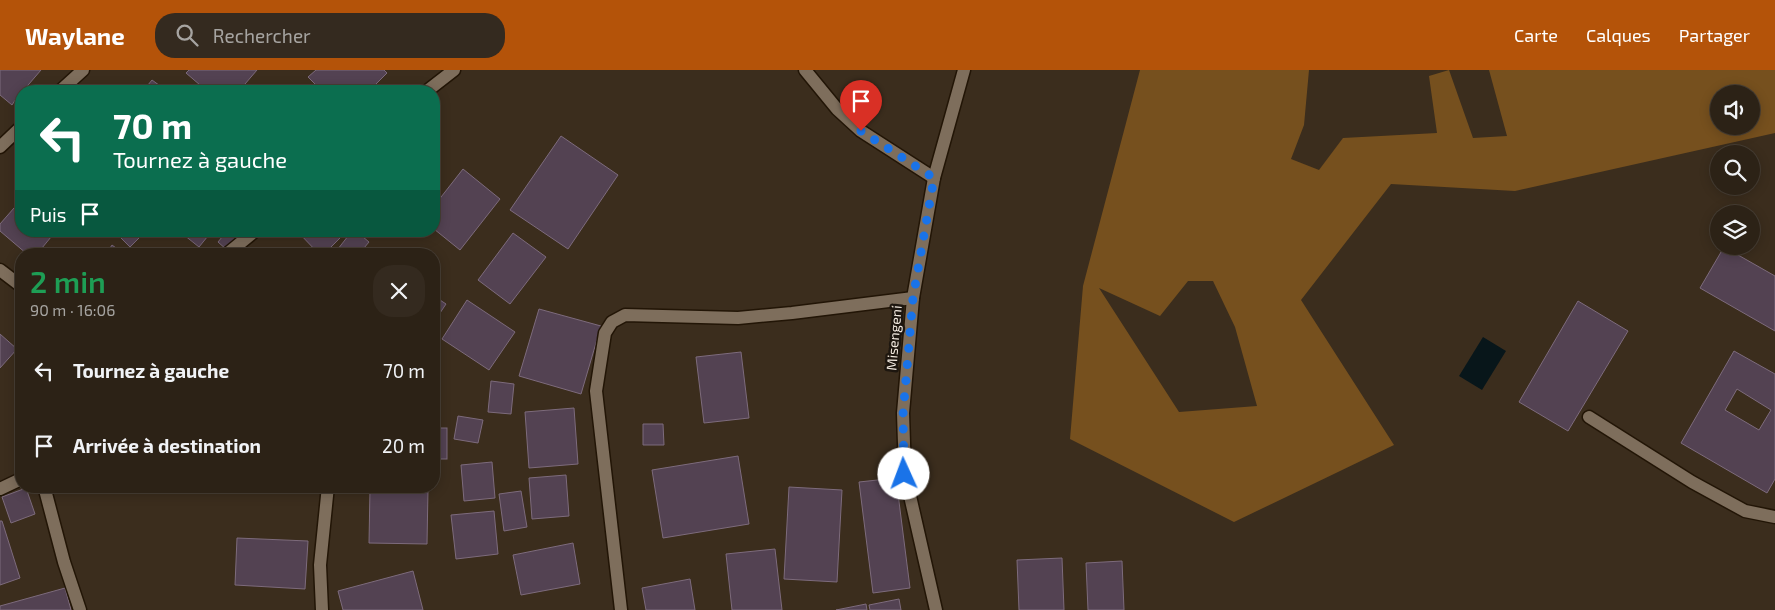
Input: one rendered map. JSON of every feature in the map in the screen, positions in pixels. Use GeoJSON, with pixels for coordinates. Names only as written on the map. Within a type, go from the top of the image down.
{"type":"FeatureCollection","features":[{"type":"Feature","properties":{"kind":"street"},"geometry":{"type":"LineString","coordinates":[[67,85],[83,70]]}},
{"type":"Feature","properties":{"kind":"street"},"geometry":{"type":"LineString","coordinates":[[435,85],[454,70]]}},
{"type":"Feature","properties":{"kind":"street"},"geometry":{"type":"LineString","coordinates":[[805,70],[838,109],[861,131],[934,178]]}},
{"type":"Feature","properties":{"kind":"street","name":"Misengeni"},"geometry":{"type":"LineString","coordinates":[[936,610],[904,474],[903,414],[913,298],[934,178],[964,70]]}},
{"type":"Feature","properties":{"kind":"street"},"geometry":{"type":"LineString","coordinates":[[0,147],[15,133]]}},
{"type":"Feature","properties":{"kind":"street"},"geometry":{"type":"LineString","coordinates":[[234,248],[248,237]]}},
{"type":"Feature","properties":{"kind":"street"},"geometry":{"type":"LineString","coordinates":[[0,270],[15,281]]}},
{"type":"Feature","properties":{"kind":"street"},"geometry":{"type":"LineString","coordinates":[[621,610],[596,391],[605,333],[612,322],[625,315],[738,318],[913,298]]}},
{"type":"Feature","properties":{"kind":"street"},"geometry":{"type":"LineString","coordinates":[[1589,417],[1692,482],[1745,511],[1775,517]]}},
{"type":"Feature","properties":{"kind":"street"},"geometry":{"type":"LineString","coordinates":[[0,489],[15,481]]}},
{"type":"Feature","properties":{"kind":"street"},"geometry":{"type":"LineString","coordinates":[[46,493],[64,562],[80,610]]}},
{"type":"Feature","properties":{"kind":"street"},"geometry":{"type":"LineString","coordinates":[[322,610],[320,565],[327,493]]}},
{"type":"Feature","properties":{"kind":"shaded area"},"geometry":{"type":"Polygon","coordinates":[[[1140,70],[1309,70],[1304,125],[1291,159],[1319,170],[1343,138],[1437,133],[1429,76],[1449,70],[1473,138],[1507,136],[1489,70],[1775,70],[1775,133],[1721,145],[1710,145],[1710,148],[1515,191],[1391,184],[1301,300],[1394,445],[1234,522],[1070,439],[1083,286],[1140,70]],[[1188,281],[1160,316],[1099,288],[1179,412],[1257,406],[1235,327],[1213,281],[1188,281]]]}},
{"type":"Feature","properties":{"kind":"shaded area"},"geometry":{"type":"Polygon","coordinates":[[[1483,337],[1506,351],[1482,390],[1459,376],[1483,337]]]}},
{"type":"Feature","properties":{"kind":"building"},"geometry":{"type":"Polygon","coordinates":[[[0,70],[41,70],[28,85],[15,85],[15,100],[12,105],[0,95],[0,70]]]}},
{"type":"Feature","properties":{"kind":"building"},"geometry":{"type":"Polygon","coordinates":[[[189,70],[257,70],[244,85],[200,85],[186,73],[189,70]]]}},
{"type":"Feature","properties":{"kind":"building"},"geometry":{"type":"Polygon","coordinates":[[[316,70],[384,70],[387,73],[375,85],[316,85],[308,77],[316,70]]]}},
{"type":"Feature","properties":{"kind":"building"},"geometry":{"type":"Polygon","coordinates":[[[152,80],[159,85],[148,85],[152,80]]]}},
{"type":"Feature","properties":{"kind":"building"},"geometry":{"type":"Polygon","coordinates":[[[561,136],[618,175],[568,249],[510,210],[561,136]]]}},
{"type":"Feature","properties":{"kind":"building"},"geometry":{"type":"Polygon","coordinates":[[[463,169],[500,199],[460,250],[440,234],[440,198],[463,169]]]}},
{"type":"Feature","properties":{"kind":"building"},"geometry":{"type":"Polygon","coordinates":[[[15,207],[15,237],[51,237],[42,248],[20,248],[0,231],[0,224],[15,207]]]}},
{"type":"Feature","properties":{"kind":"building"},"geometry":{"type":"Polygon","coordinates":[[[513,233],[546,257],[510,304],[478,280],[513,233]]]}},
{"type":"Feature","properties":{"kind":"building"},"geometry":{"type":"Polygon","coordinates":[[[120,237],[140,237],[130,247],[120,237]]]}},
{"type":"Feature","properties":{"kind":"building"},"geometry":{"type":"Polygon","coordinates":[[[186,237],[207,237],[199,247],[186,237]]]}},
{"type":"Feature","properties":{"kind":"building"},"geometry":{"type":"Polygon","coordinates":[[[222,237],[239,237],[229,248],[225,248],[218,242],[222,237]]]}},
{"type":"Feature","properties":{"kind":"building"},"geometry":{"type":"Polygon","coordinates":[[[303,237],[341,237],[330,248],[313,248],[303,237]]]}},
{"type":"Feature","properties":{"kind":"building"},"geometry":{"type":"Polygon","coordinates":[[[347,237],[363,237],[369,242],[364,248],[339,248],[347,237]]]}},
{"type":"Feature","properties":{"kind":"building"},"geometry":{"type":"Polygon","coordinates":[[[1719,255],[1738,255],[1775,276],[1775,331],[1700,288],[1719,255]]]}},
{"type":"Feature","properties":{"kind":"building"},"geometry":{"type":"Polygon","coordinates":[[[440,300],[446,304],[440,313],[440,300]]]}},
{"type":"Feature","properties":{"kind":"building"},"geometry":{"type":"Polygon","coordinates":[[[467,300],[515,332],[489,370],[442,339],[467,300]]]}},
{"type":"Feature","properties":{"kind":"building"},"geometry":{"type":"Polygon","coordinates":[[[1578,301],[1628,331],[1568,431],[1519,402],[1578,301]]]}},
{"type":"Feature","properties":{"kind":"building"},"geometry":{"type":"Polygon","coordinates":[[[539,309],[601,326],[581,394],[519,376],[539,309]]]}},
{"type":"Feature","properties":{"kind":"building"},"geometry":{"type":"Polygon","coordinates":[[[0,334],[15,347],[15,351],[0,368],[0,334]]]}},
{"type":"Feature","properties":{"kind":"building"},"geometry":{"type":"Polygon","coordinates":[[[1734,351],[1775,374],[1775,479],[1767,493],[1681,443],[1734,351]],[[1737,389],[1725,410],[1759,430],[1771,410],[1737,389]]]}},
{"type":"Feature","properties":{"kind":"building"},"geometry":{"type":"Polygon","coordinates":[[[741,352],[749,418],[704,423],[696,357],[741,352]]]}},
{"type":"Feature","properties":{"kind":"building"},"geometry":{"type":"Polygon","coordinates":[[[491,381],[514,384],[511,414],[488,412],[491,381]]]}},
{"type":"Feature","properties":{"kind":"building"},"geometry":{"type":"Polygon","coordinates":[[[574,408],[578,464],[529,468],[525,412],[574,408]]]}},
{"type":"Feature","properties":{"kind":"building"},"geometry":{"type":"Polygon","coordinates":[[[458,416],[483,420],[478,443],[454,439],[458,416]]]}},
{"type":"Feature","properties":{"kind":"building"},"geometry":{"type":"Polygon","coordinates":[[[643,424],[663,424],[664,445],[643,445],[643,424]]]}},
{"type":"Feature","properties":{"kind":"building"},"geometry":{"type":"Polygon","coordinates":[[[440,428],[447,428],[447,459],[440,459],[440,428]]]}},
{"type":"Feature","properties":{"kind":"building"},"geometry":{"type":"Polygon","coordinates":[[[738,456],[749,524],[663,538],[652,470],[738,456]]]}},
{"type":"Feature","properties":{"kind":"building"},"geometry":{"type":"Polygon","coordinates":[[[492,462],[495,498],[464,501],[461,465],[492,462]]]}},
{"type":"Feature","properties":{"kind":"building"},"geometry":{"type":"Polygon","coordinates":[[[566,475],[569,516],[532,519],[529,478],[566,475]]]}},
{"type":"Feature","properties":{"kind":"building"},"geometry":{"type":"Polygon","coordinates":[[[896,478],[910,588],[873,593],[859,482],[896,478]]]}},
{"type":"Feature","properties":{"kind":"building"},"geometry":{"type":"Polygon","coordinates":[[[789,487],[842,490],[837,582],[784,579],[789,487]]]}},
{"type":"Feature","properties":{"kind":"building"},"geometry":{"type":"Polygon","coordinates":[[[521,491],[527,527],[504,531],[499,494],[521,491]]]}},
{"type":"Feature","properties":{"kind":"building"},"geometry":{"type":"Polygon","coordinates":[[[15,492],[28,493],[35,514],[11,523],[2,497],[15,492]]]}},
{"type":"Feature","properties":{"kind":"building"},"geometry":{"type":"Polygon","coordinates":[[[370,493],[428,493],[427,544],[369,543],[370,493]]]}},
{"type":"Feature","properties":{"kind":"building"},"geometry":{"type":"Polygon","coordinates":[[[494,511],[498,554],[456,559],[451,515],[494,511]]]}},
{"type":"Feature","properties":{"kind":"building"},"geometry":{"type":"Polygon","coordinates":[[[0,521],[2,521],[20,578],[0,585],[0,521]]]}},
{"type":"Feature","properties":{"kind":"building"},"geometry":{"type":"Polygon","coordinates":[[[237,538],[308,541],[305,589],[235,585],[237,538]]]}},
{"type":"Feature","properties":{"kind":"building"},"geometry":{"type":"Polygon","coordinates":[[[573,543],[580,584],[521,595],[513,555],[573,543]]]}},
{"type":"Feature","properties":{"kind":"building"},"geometry":{"type":"Polygon","coordinates":[[[775,549],[782,610],[732,610],[726,554],[775,549]]]}},
{"type":"Feature","properties":{"kind":"building"},"geometry":{"type":"Polygon","coordinates":[[[1062,558],[1064,610],[1019,610],[1017,560],[1062,558]]]}},
{"type":"Feature","properties":{"kind":"building"},"geometry":{"type":"Polygon","coordinates":[[[1122,561],[1124,610],[1088,610],[1086,563],[1122,561]]]}},
{"type":"Feature","properties":{"kind":"building"},"geometry":{"type":"Polygon","coordinates":[[[413,571],[423,610],[343,610],[338,591],[413,571]]]}},
{"type":"Feature","properties":{"kind":"building"},"geometry":{"type":"Polygon","coordinates":[[[690,579],[695,610],[646,610],[642,588],[690,579]]]}},
{"type":"Feature","properties":{"kind":"building"},"geometry":{"type":"Polygon","coordinates":[[[65,588],[71,610],[0,610],[0,606],[65,588]]]}},
{"type":"Feature","properties":{"kind":"building"},"geometry":{"type":"Polygon","coordinates":[[[899,599],[901,610],[870,610],[869,605],[899,599]]]}},
{"type":"Feature","properties":{"kind":"building"},"geometry":{"type":"Polygon","coordinates":[[[866,604],[867,610],[836,610],[866,604]]]}},
{"type":"Feature","properties":{"kind":"route"},"geometry":{"type":"LineString","coordinates":[[861,131],[934,178],[913,298],[903,414],[904,474]]}}]}
